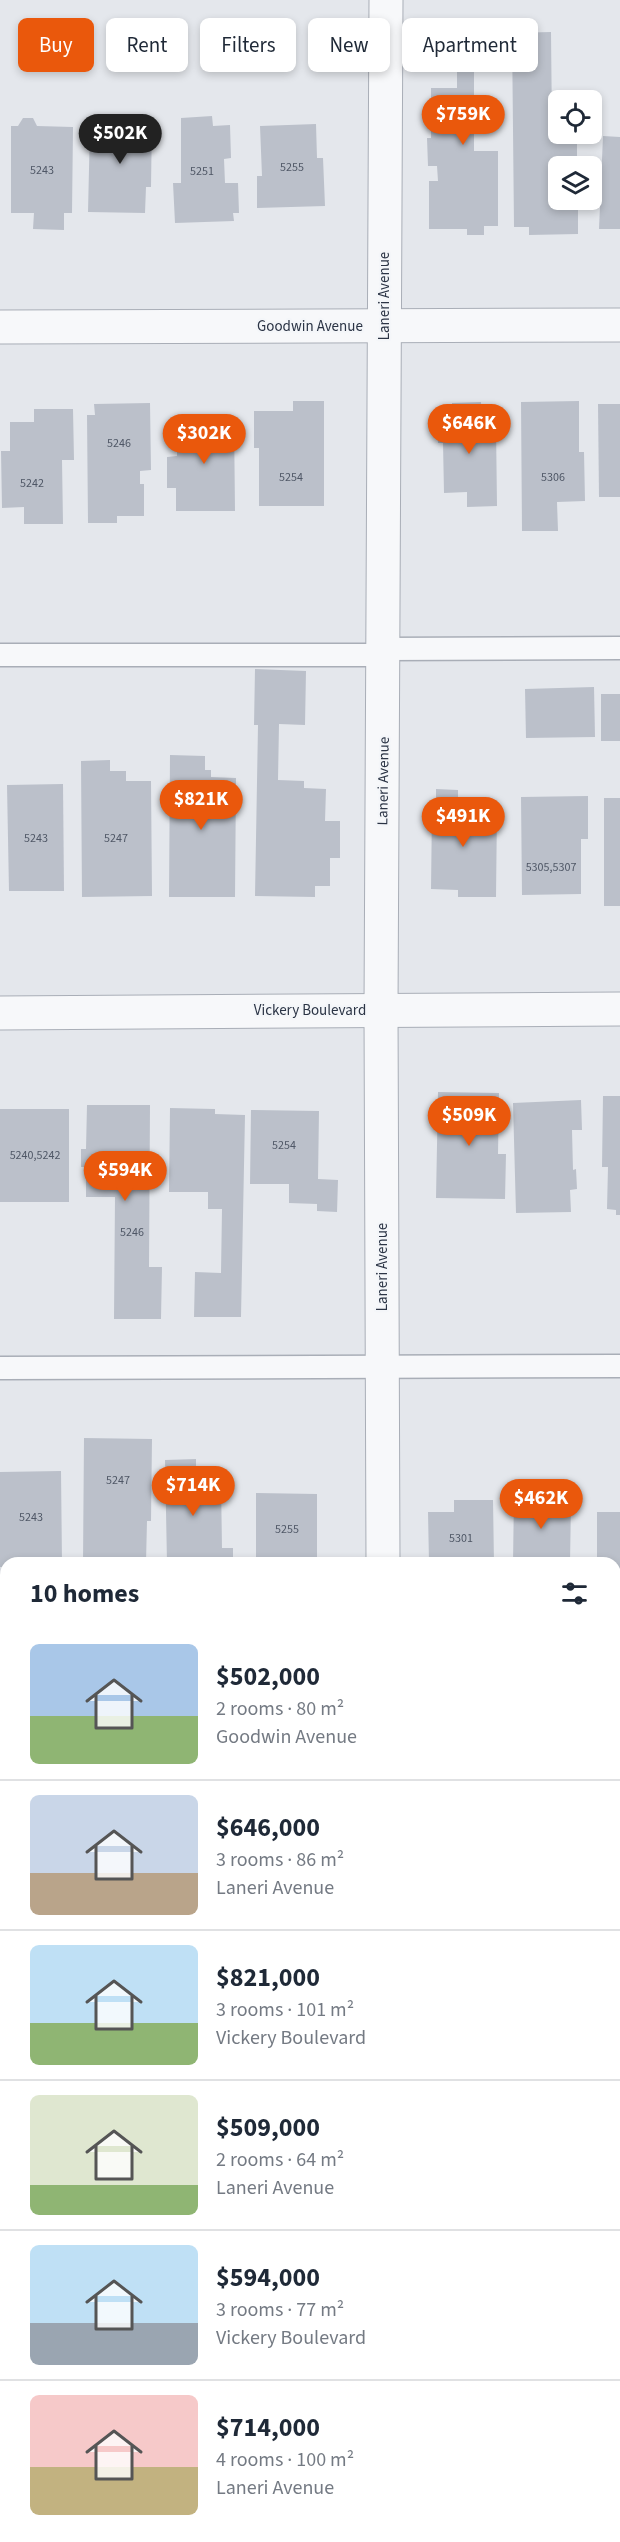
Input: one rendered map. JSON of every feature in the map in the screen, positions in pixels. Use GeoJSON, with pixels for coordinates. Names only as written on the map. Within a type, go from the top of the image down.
{"type":"FeatureCollection","features":[{"type":"Feature","properties":{"kind":"street","name":"Laneri Avenue"},"geometry":{"type":"LineString","coordinates":[[383,1557],[381,1010],[386,0]]}},
{"type":"Feature","properties":{"kind":"street","name":"Goodwin Avenue"},"geometry":{"type":"LineString","coordinates":[[0,327],[620,325]]}},
{"type":"Feature","properties":{"kind":"street","name":"Vickery Boulevard"},"geometry":{"type":"LineString","coordinates":[[0,1013],[620,1009]]}},
{"type":"Feature","properties":{"kind":"lane"},"geometry":{"type":"LineString","coordinates":[[0,655],[620,648]]}},
{"type":"Feature","properties":{"kind":"lane"},"geometry":{"type":"LineString","coordinates":[[0,1368],[620,1366]]}},
{"type":"Feature","properties":{"kind":"building"},"geometry":{"type":"Polygon","coordinates":[[[538,32],[551,32],[552,90],[548,90],[548,144],[577,144],[577,156],[548,156],[548,210],[578,210],[578,234],[529,235],[529,227],[514,227],[512,72],[538,72],[538,32]]]}},
{"type":"Feature","properties":{"kind":"building"},"geometry":{"type":"Polygon","coordinates":[[[457,72],[474,72],[474,151],[498,151],[498,226],[484,226],[484,235],[467,235],[467,229],[429,229],[429,181],[438,181],[437,166],[428,166],[427,138],[431,138],[431,88],[457,88],[457,72]]]}},
{"type":"Feature","properties":{"kind":"building"},"geometry":{"type":"Polygon","coordinates":[[[212,116],[213,126],[230,125],[231,158],[224,159],[225,183],[238,183],[239,213],[233,213],[234,221],[175,223],[173,183],[181,183],[181,118],[212,116]]]}},
{"type":"Feature","properties":{"kind":"building"},"geometry":{"type":"Polygon","coordinates":[[[97,117],[152,118],[151,187],[146,187],[145,213],[88,212],[90,126],[97,127],[97,117]]]}},
{"type":"Feature","properties":{"kind":"building"},"geometry":{"type":"Polygon","coordinates":[[[23,118],[33,118],[37,126],[73,127],[72,213],[64,213],[64,230],[33,229],[34,213],[11,213],[11,126],[18,126],[23,118]]]}},
{"type":"Feature","properties":{"kind":"building"},"geometry":{"type":"Polygon","coordinates":[[[316,124],[317,158],[323,158],[325,206],[257,208],[257,176],[262,176],[260,126],[316,124]]]}},
{"type":"Feature","properties":{"kind":"building"},"geometry":{"type":"Polygon","coordinates":[[[603,136],[620,137],[620,229],[599,229],[600,210],[602,210],[603,136]]]}},
{"type":"Feature","properties":{"kind":"building"},"geometry":{"type":"Polygon","coordinates":[[[293,401],[324,401],[324,506],[259,506],[259,448],[254,448],[254,411],[293,411],[293,401]]]}},
{"type":"Feature","properties":{"kind":"building"},"geometry":{"type":"Polygon","coordinates":[[[579,401],[579,452],[584,452],[585,501],[557,502],[558,531],[522,531],[521,402],[579,401]]]}},
{"type":"Feature","properties":{"kind":"building"},"geometry":{"type":"Polygon","coordinates":[[[481,402],[482,426],[496,426],[497,506],[467,507],[467,492],[444,493],[443,443],[438,443],[437,419],[452,418],[452,403],[481,402]]]}},
{"type":"Feature","properties":{"kind":"building"},"geometry":{"type":"Polygon","coordinates":[[[150,403],[151,470],[140,471],[140,484],[144,484],[144,516],[117,516],[117,523],[88,523],[87,415],[95,415],[94,404],[150,403]]]}},
{"type":"Feature","properties":{"kind":"building"},"geometry":{"type":"Polygon","coordinates":[[[598,404],[620,404],[620,497],[599,497],[598,404]]]}},
{"type":"Feature","properties":{"kind":"building"},"geometry":{"type":"Polygon","coordinates":[[[34,409],[73,409],[74,460],[62,460],[63,524],[24,524],[24,507],[2,508],[1,451],[10,451],[10,422],[34,422],[34,409]]]}},
{"type":"Feature","properties":{"kind":"building"},"geometry":{"type":"Polygon","coordinates":[[[234,418],[235,511],[176,511],[176,488],[167,488],[167,457],[177,456],[177,419],[234,418]]]}},
{"type":"Feature","properties":{"kind":"building"},"geometry":{"type":"Polygon","coordinates":[[[255,669],[306,671],[305,725],[279,724],[278,780],[304,781],[304,788],[326,789],[325,821],[340,821],[340,858],[330,858],[330,886],[315,886],[315,897],[255,896],[258,725],[254,725],[255,669]]]}},
{"type":"Feature","properties":{"kind":"building"},"geometry":{"type":"Polygon","coordinates":[[[594,687],[595,737],[526,738],[525,689],[594,687]]]}},
{"type":"Feature","properties":{"kind":"building"},"geometry":{"type":"Polygon","coordinates":[[[601,694],[620,694],[620,741],[601,741],[601,694]]]}},
{"type":"Feature","properties":{"kind":"building"},"geometry":{"type":"Polygon","coordinates":[[[170,755],[205,756],[205,770],[211,770],[211,777],[236,778],[235,897],[169,897],[170,755]]]}},
{"type":"Feature","properties":{"kind":"building"},"geometry":{"type":"Polygon","coordinates":[[[110,760],[110,771],[126,771],[126,781],[151,781],[152,896],[82,897],[81,761],[110,760]]]}},
{"type":"Feature","properties":{"kind":"building"},"geometry":{"type":"Polygon","coordinates":[[[63,784],[64,891],[9,891],[7,785],[63,784]]]}},
{"type":"Feature","properties":{"kind":"building"},"geometry":{"type":"Polygon","coordinates":[[[436,789],[458,790],[458,808],[497,809],[496,897],[458,897],[458,890],[431,889],[432,809],[436,809],[436,789]]]}},
{"type":"Feature","properties":{"kind":"building"},"geometry":{"type":"Polygon","coordinates":[[[588,796],[588,839],[581,839],[581,894],[522,895],[521,797],[588,796]]]}},
{"type":"Feature","properties":{"kind":"building"},"geometry":{"type":"Polygon","coordinates":[[[604,798],[620,798],[620,906],[604,906],[604,798]]]}},
{"type":"Feature","properties":{"kind":"building"},"geometry":{"type":"Polygon","coordinates":[[[438,1092],[499,1093],[498,1154],[506,1154],[505,1199],[436,1198],[438,1092]]]}},
{"type":"Feature","properties":{"kind":"building"},"geometry":{"type":"Polygon","coordinates":[[[603,1096],[620,1096],[620,1215],[616,1215],[616,1210],[607,1209],[608,1167],[602,1167],[603,1096]]]}},
{"type":"Feature","properties":{"kind":"building"},"geometry":{"type":"Polygon","coordinates":[[[581,1100],[582,1130],[572,1130],[573,1170],[576,1169],[577,1189],[570,1190],[571,1212],[516,1213],[513,1103],[581,1100]]]}},
{"type":"Feature","properties":{"kind":"building"},"geometry":{"type":"Polygon","coordinates":[[[87,1105],[150,1105],[149,1267],[162,1267],[161,1319],[114,1319],[115,1197],[86,1197],[86,1167],[81,1167],[81,1149],[86,1149],[87,1105]]]}},
{"type":"Feature","properties":{"kind":"building"},"geometry":{"type":"Polygon","coordinates":[[[170,1108],[215,1109],[215,1114],[245,1115],[241,1317],[194,1317],[195,1272],[221,1273],[222,1209],[208,1209],[208,1192],[169,1192],[170,1108]]]}},
{"type":"Feature","properties":{"kind":"building"},"geometry":{"type":"Polygon","coordinates":[[[0,1109],[69,1109],[69,1202],[0,1202],[0,1109]]]}},
{"type":"Feature","properties":{"kind":"building"},"geometry":{"type":"Polygon","coordinates":[[[251,1110],[319,1111],[318,1179],[338,1180],[337,1212],[317,1211],[317,1204],[289,1203],[289,1184],[250,1184],[251,1110]]]}},
{"type":"Feature","properties":{"kind":"building"},"geometry":{"type":"Polygon","coordinates":[[[84,1438],[152,1439],[151,1521],[147,1521],[146,1557],[83,1557],[84,1438]]]}},
{"type":"Feature","properties":{"kind":"building"},"geometry":{"type":"Polygon","coordinates":[[[196,1459],[196,1484],[221,1483],[222,1548],[233,1548],[233,1557],[167,1557],[165,1460],[196,1459]]]}},
{"type":"Feature","properties":{"kind":"building"},"geometry":{"type":"Polygon","coordinates":[[[61,1471],[62,1557],[0,1557],[0,1472],[61,1471]]]}},
{"type":"Feature","properties":{"kind":"building"},"geometry":{"type":"Polygon","coordinates":[[[256,1493],[317,1494],[317,1557],[256,1557],[256,1493]]]}},
{"type":"Feature","properties":{"kind":"building"},"geometry":{"type":"Polygon","coordinates":[[[514,1494],[548,1494],[548,1503],[571,1503],[570,1557],[513,1557],[514,1494]]]}},
{"type":"Feature","properties":{"kind":"building"},"geometry":{"type":"Polygon","coordinates":[[[454,1500],[493,1500],[494,1557],[429,1557],[428,1512],[454,1512],[454,1500]]]}},
{"type":"Feature","properties":{"kind":"building"},"geometry":{"type":"Polygon","coordinates":[[[597,1512],[620,1512],[620,1557],[597,1557],[597,1512]]]}}]}
